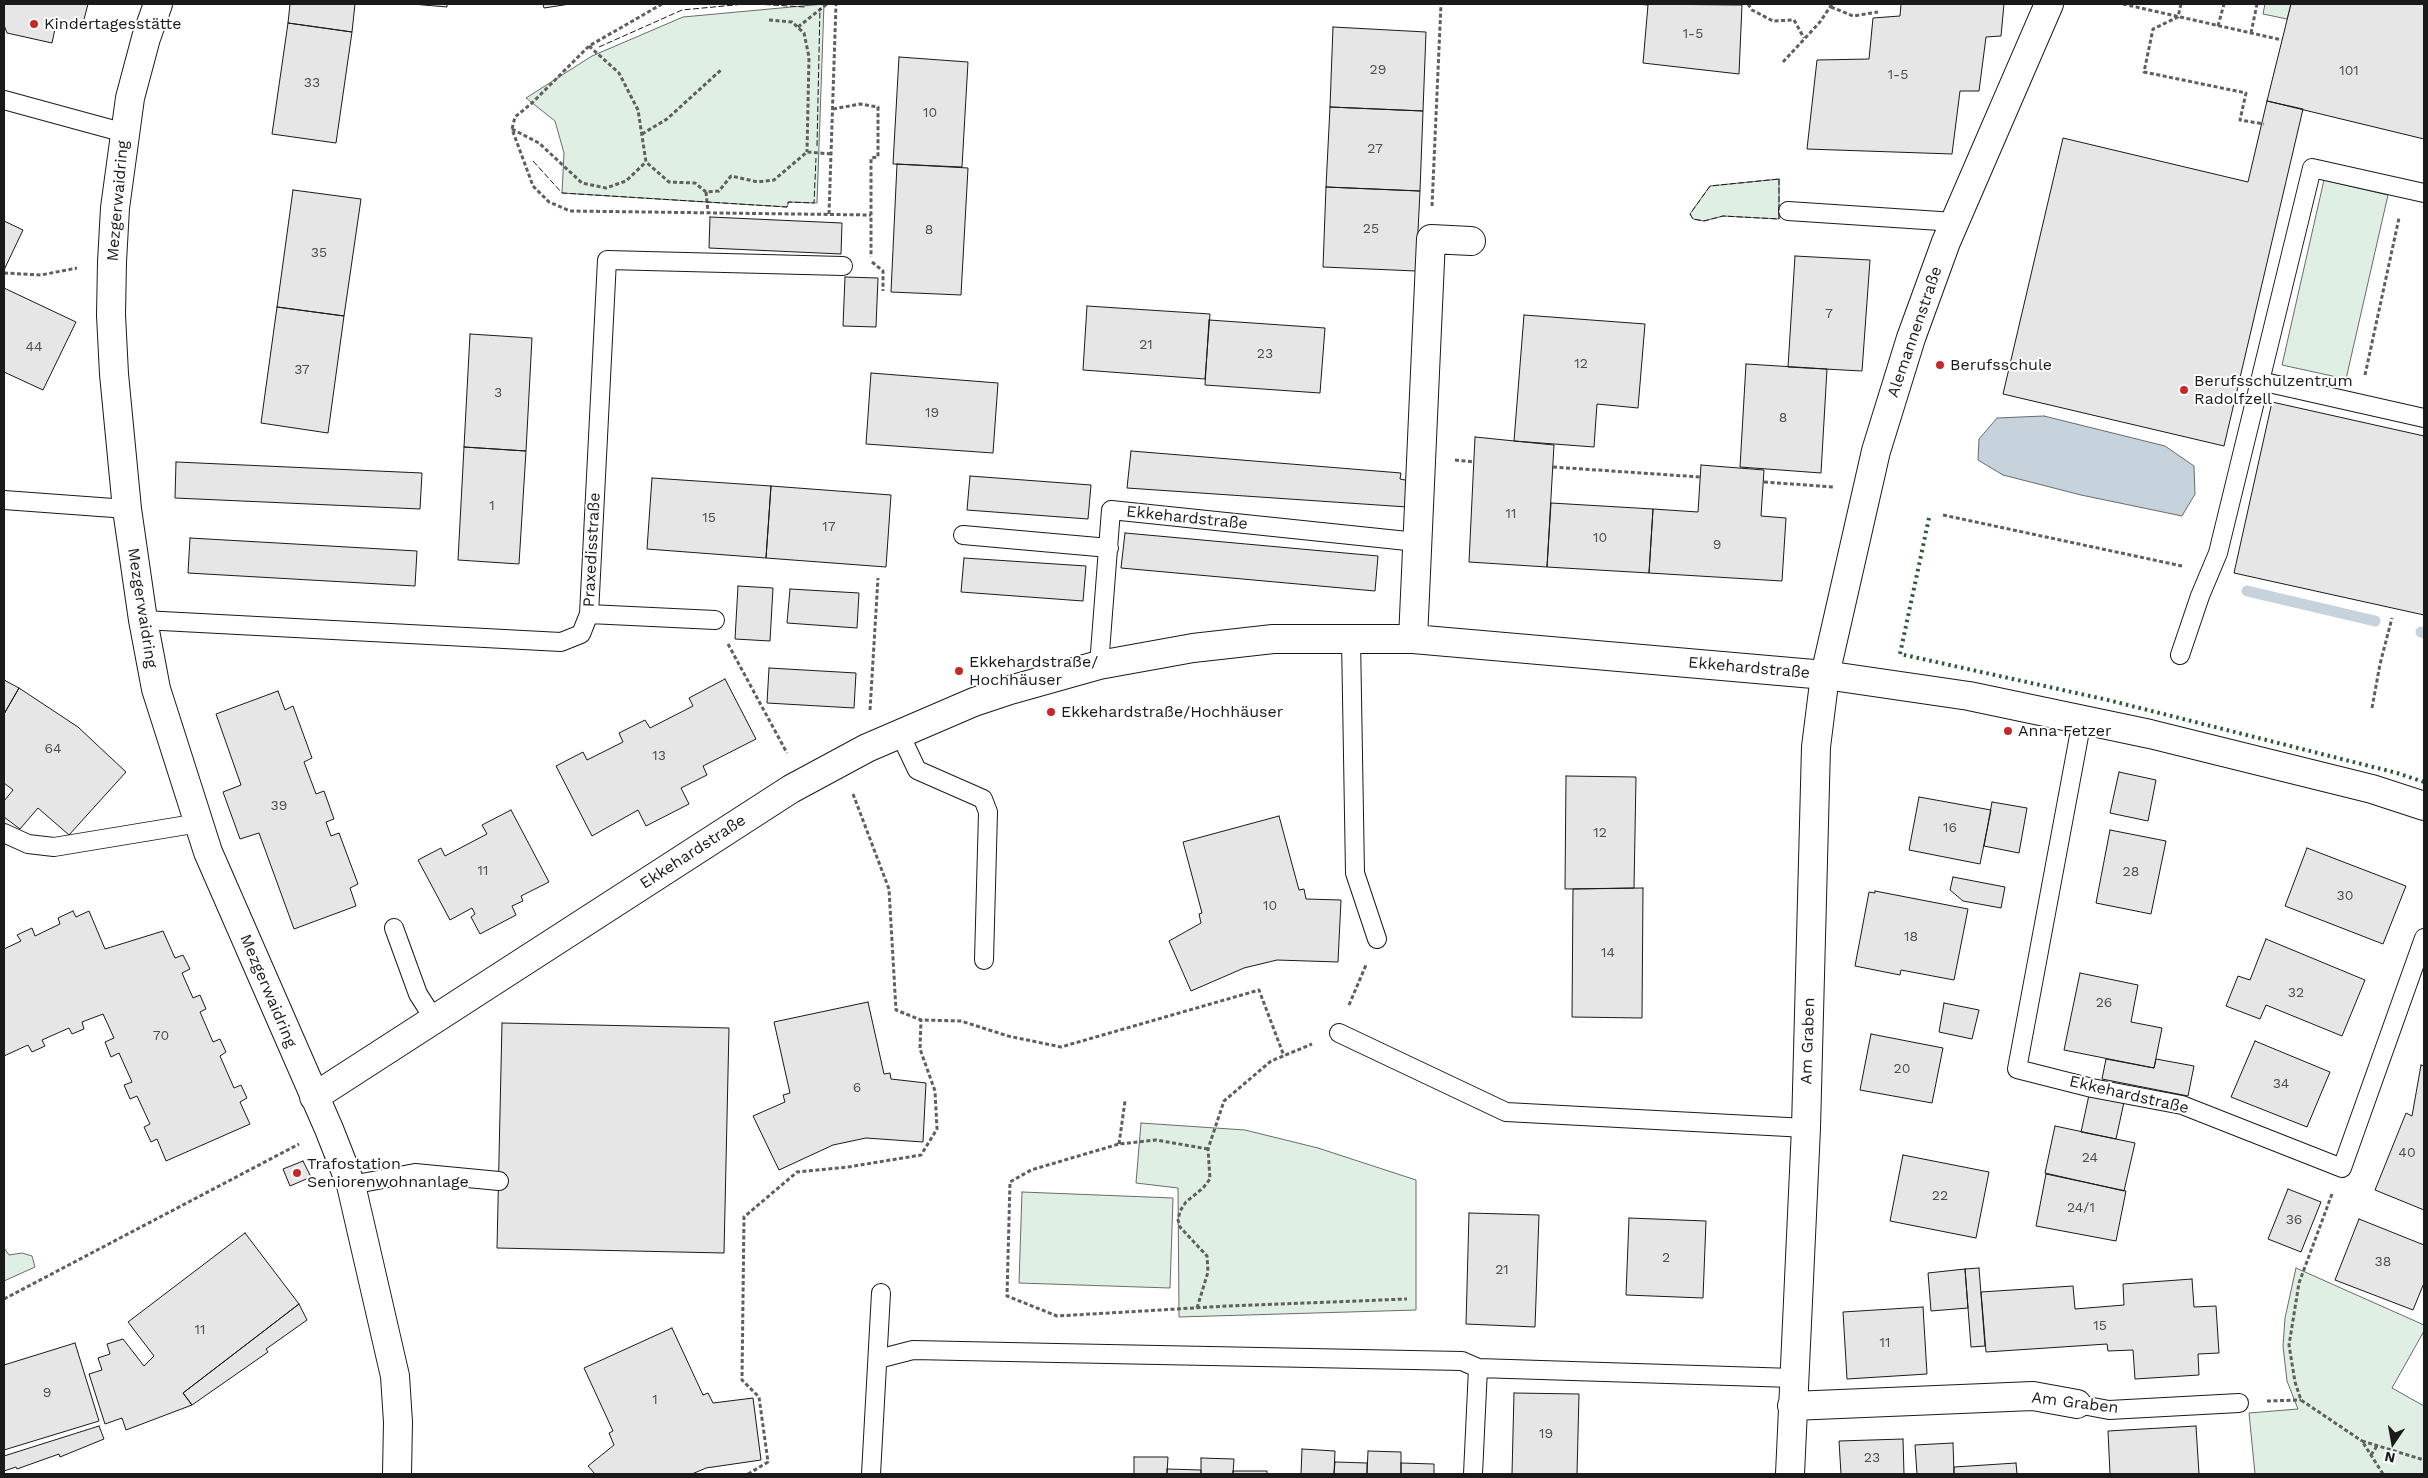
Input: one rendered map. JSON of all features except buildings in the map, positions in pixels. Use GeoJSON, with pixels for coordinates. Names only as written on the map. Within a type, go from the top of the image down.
{"type":"FeatureCollection","features":[{"type":"Feature","properties":{"kind":"street","name":"Mezgerwaidring"},"geometry":{"type":"LineString","coordinates":[[158,4],[146,38],[132,89],[115,208],[112,262],[111,316],[114,374],[127,509],[143,620],[156,689],[208,852],[329,1129],[351,1185],[395,1376],[398,1422],[397,1474]]}},
{"type":"Feature","properties":{"kind":"street","name":"Alemannenstraße"},"geometry":{"type":"LineString","coordinates":[[1825,675],[1876,451],[1911,338],[1955,222],[2049,4]]}},
{"type":"Feature","properties":{"kind":"street"},"geometry":{"type":"LineString","coordinates":[[1413,639],[1431,239],[1471,241]]}},
{"type":"Feature","properties":{"kind":"street","name":"Ekkehardstraße"},"geometry":{"type":"LineString","coordinates":[[314,1097],[803,782],[867,748],[974,702],[1099,665],[1193,648],[1263,640],[1413,639],[1825,675],[1969,696],[2082,720],[2372,789],[2424,806]]}},
{"type":"Feature","properties":{"kind":"street","name":"Am Graben"},"geometry":{"type":"LineString","coordinates":[[1790,1474],[1806,1128],[1816,747],[1825,675]]}},
{"type":"Feature","properties":{"kind":"street","name":"Am Graben"},"geometry":{"type":"LineString","coordinates":[[1792,1406],[2033,1396],[2077,1404]]}},
{"type":"Feature","properties":{"kind":"lane","name":"Mezgerwaidring"},"geometry":{"type":"LineString","coordinates":[[4,100],[125,133]]}},
{"type":"Feature","properties":{"kind":"lane"},"geometry":{"type":"LineString","coordinates":[[2180,655],[2218,553],[2312,168],[2424,193]]}},
{"type":"Feature","properties":{"kind":"lane"},"geometry":{"type":"LineString","coordinates":[[1788,211],[1955,222]]}},
{"type":"Feature","properties":{"kind":"lane","name":"Praxedisstraße"},"geometry":{"type":"LineString","coordinates":[[143,620],[562,642],[581,634],[589,614],[606,260],[843,266]]}},
{"type":"Feature","properties":{"kind":"lane"},"geometry":{"type":"LineString","coordinates":[[2260,381],[2424,418]]}},
{"type":"Feature","properties":{"kind":"lane"},"geometry":{"type":"LineString","coordinates":[[4,500],[127,509]]}},
{"type":"Feature","properties":{"kind":"lane","name":"Ekkehardstraße"},"geometry":{"type":"LineString","coordinates":[[1099,665],[1111,510],[1417,542]]}},
{"type":"Feature","properties":{"kind":"lane"},"geometry":{"type":"LineString","coordinates":[[963,535],[1109,548]]}},
{"type":"Feature","properties":{"kind":"lane"},"geometry":{"type":"LineString","coordinates":[[589,614],[715,620]]}},
{"type":"Feature","properties":{"kind":"lane"},"geometry":{"type":"LineString","coordinates":[[1351,638],[1355,873],[1377,939]]}},
{"type":"Feature","properties":{"kind":"lane","name":"Ekkehardstraße"},"geometry":{"type":"LineString","coordinates":[[2082,720],[2017,1069],[2092,1088],[2182,1105],[2342,1168]]}},
{"type":"Feature","properties":{"kind":"lane"},"geometry":{"type":"LineString","coordinates":[[900,734],[917,770],[983,799],[988,812],[984,960]]}},
{"type":"Feature","properties":{"kind":"lane"},"geometry":{"type":"LineString","coordinates":[[4,833],[28,844],[54,847],[199,822]]}},
{"type":"Feature","properties":{"kind":"lane"},"geometry":{"type":"LineString","coordinates":[[394,928],[418,994],[434,1019]]}},
{"type":"Feature","properties":{"kind":"lane"},"geometry":{"type":"LineString","coordinates":[[2342,1168],[2424,938]]}},
{"type":"Feature","properties":{"kind":"lane"},"geometry":{"type":"LineString","coordinates":[[1338,1033],[1506,1112],[1806,1128]]}},
{"type":"Feature","properties":{"kind":"lane"},"geometry":{"type":"LineString","coordinates":[[351,1185],[415,1173],[499,1181]]}},
{"type":"Feature","properties":{"kind":"lane"},"geometry":{"type":"LineString","coordinates":[[871,1474],[881,1293]]}},
{"type":"Feature","properties":{"kind":"lane"},"geometry":{"type":"LineString","coordinates":[[878,1359],[913,1350],[922,1350],[1462,1361],[1478,1368],[1793,1378]]}},
{"type":"Feature","properties":{"kind":"lane"},"geometry":{"type":"LineString","coordinates":[[1473,1474],[1478,1368]]}},
{"type":"Feature","properties":{"kind":"lane","name":"Am Graben"},"geometry":{"type":"LineString","coordinates":[[2077,1404],[2109,1410],[2239,1403]]}},
{"type":"Feature","properties":{"kind":"path"},"geometry":{"type":"LineString","coordinates":[[662,4],[589,46],[532,103],[514,116],[512,129],[533,186],[549,202],[570,212],[871,215]]}},
{"type":"Feature","properties":{"kind":"path"},"geometry":{"type":"LineString","coordinates":[[798,28],[826,4]]}},
{"type":"Feature","properties":{"kind":"path"},"geometry":{"type":"LineString","coordinates":[[829,214],[836,4]]}},
{"type":"Feature","properties":{"kind":"path"},"geometry":{"type":"LineString","coordinates":[[1431,239],[1441,4]]}},
{"type":"Feature","properties":{"kind":"path"},"geometry":{"type":"LineString","coordinates":[[1748,4],[1752,10],[1773,21],[1794,20],[1804,38]]}},
{"type":"Feature","properties":{"kind":"path"},"geometry":{"type":"LineString","coordinates":[[2122,4],[2282,40]]}},
{"type":"Feature","properties":{"kind":"path"},"geometry":{"type":"LineString","coordinates":[[2178,17],[2181,4]]}},
{"type":"Feature","properties":{"kind":"path"},"geometry":{"type":"LineString","coordinates":[[2218,26],[2224,4]]}},
{"type":"Feature","properties":{"kind":"path"},"geometry":{"type":"LineString","coordinates":[[2251,33],[2257,4]]}},
{"type":"Feature","properties":{"kind":"path"},"geometry":{"type":"LineString","coordinates":[[1783,62],[1831,5],[1853,16],[1878,12]]}},
{"type":"Feature","properties":{"kind":"path"},"geometry":{"type":"LineString","coordinates":[[2178,17],[2153,29],[2144,72],[2246,93],[2240,120],[2264,124]]}},
{"type":"Feature","properties":{"kind":"path"},"geometry":{"type":"LineString","coordinates":[[770,20],[792,22],[804,33],[809,57],[807,152]]}},
{"type":"Feature","properties":{"kind":"path"},"geometry":{"type":"LineString","coordinates":[[589,46],[619,73],[638,110],[646,162],[669,182],[695,183],[706,192],[719,191],[731,176],[758,182],[774,180],[807,152],[832,154]]}},
{"type":"Feature","properties":{"kind":"path"},"geometry":{"type":"LineString","coordinates":[[642,134],[667,119],[722,70]]}},
{"type":"Feature","properties":{"kind":"path"},"geometry":{"type":"LineString","coordinates":[[833,109],[860,104],[878,107],[878,157],[871,158],[872,261],[883,271],[883,291]]}},
{"type":"Feature","properties":{"kind":"path"},"geometry":{"type":"LineString","coordinates":[[512,129],[539,143],[582,183],[606,188],[626,181],[646,162]]}},
{"type":"Feature","properties":{"kind":"path"},"geometry":{"type":"LineString","coordinates":[[2359,403],[2406,189]]}},
{"type":"Feature","properties":{"kind":"path"},"geometry":{"type":"LineString","coordinates":[[706,192],[708,212]]}},
{"type":"Feature","properties":{"kind":"path"},"geometry":{"type":"LineString","coordinates":[[843,266],[872,261]]}},
{"type":"Feature","properties":{"kind":"path"},"geometry":{"type":"LineString","coordinates":[[4,273],[41,275],[112,262]]}},
{"type":"Feature","properties":{"kind":"path"},"geometry":{"type":"LineString","coordinates":[[1553,467],[1700,477]]}},
{"type":"Feature","properties":{"kind":"path"},"geometry":{"type":"LineString","coordinates":[[1764,482],[1867,489]]}},
{"type":"Feature","properties":{"kind":"path"},"geometry":{"type":"LineString","coordinates":[[1943,515],[2210,572]]}},
{"type":"Feature","properties":{"kind":"path"},"geometry":{"type":"LineString","coordinates":[[867,748],[878,578]]}},
{"type":"Feature","properties":{"kind":"path"},"geometry":{"type":"LineString","coordinates":[[2372,708],[2380,664],[2392,618]]}},
{"type":"Feature","properties":{"kind":"path"},"geometry":{"type":"LineString","coordinates":[[715,620],[803,782]]}},
{"type":"Feature","properties":{"kind":"path"},"geometry":{"type":"LineString","coordinates":[[1190,1012],[1259,990],[1284,1056]]}},
{"type":"Feature","properties":{"kind":"path"},"geometry":{"type":"LineString","coordinates":[[1197,1308],[1208,1272],[1207,1256],[1180,1228],[1178,1220],[1180,1211],[1186,1202],[1204,1188],[1210,1179],[1208,1149],[1224,1101],[1271,1061],[1338,1033],[1352,997]]}},
{"type":"Feature","properties":{"kind":"path"},"geometry":{"type":"LineString","coordinates":[[748,1474],[768,1462],[759,1397],[742,1380],[744,1217],[796,1172],[848,1167],[921,1154],[937,1129],[935,1091],[920,1049],[921,1020]]}},
{"type":"Feature","properties":{"kind":"path"},"geometry":{"type":"LineString","coordinates":[[1119,1144],[1125,1101]]}},
{"type":"Feature","properties":{"kind":"path"},"geometry":{"type":"LineString","coordinates":[[4,1299],[329,1129]]}},
{"type":"Feature","properties":{"kind":"path"},"geometry":{"type":"LineString","coordinates":[[1208,1149],[1156,1140],[1119,1144],[1031,1170],[1010,1182],[1007,1296],[1057,1316],[1407,1299]]}},
{"type":"Feature","properties":{"kind":"path"},"geometry":{"type":"LineString","coordinates":[[2342,1168],[2299,1283],[2289,1346],[2295,1382],[2301,1400],[2362,1441],[2424,1460]]}},
{"type":"Feature","properties":{"kind":"path"},"geometry":{"type":"LineString","coordinates":[[2362,1441],[2383,1474]]}},
{"type":"Feature","properties":{"kind":"path"},"geometry":{"type":"LineString","coordinates":[[2371,1455],[2378,1446]]}},
{"type":"Feature","properties":{"kind":"green space"},"geometry":{"type":"Polygon","coordinates":[[[824,4],[817,203],[789,202],[787,207],[562,193],[564,153],[555,121],[526,98],[592,56],[683,17],[824,4]]]}},
{"type":"Feature","properties":{"kind":"green space"},"geometry":{"type":"Polygon","coordinates":[[[2265,4],[2291,4],[2287,19],[2263,14],[2265,4]]]}},
{"type":"Feature","properties":{"kind":"green space"},"geometry":{"type":"Polygon","coordinates":[[[1779,179],[1779,219],[1723,216],[1704,221],[1693,219],[1690,214],[1710,186],[1779,179]]]}},
{"type":"Feature","properties":{"kind":"green space"},"geometry":{"type":"Polygon","coordinates":[[[2324,180],[2388,195],[2346,379],[2282,365],[2324,180]]]}},
{"type":"Feature","properties":{"kind":"green space"},"geometry":{"type":"Polygon","coordinates":[[[1141,1123],[1245,1130],[1318,1148],[1416,1180],[1416,1310],[1179,1317],[1178,1188],[1136,1183],[1141,1123]]]}},
{"type":"Feature","properties":{"kind":"green space"},"geometry":{"type":"Polygon","coordinates":[[[1022,1192],[1173,1198],[1170,1288],[1019,1283],[1022,1192]]]}},
{"type":"Feature","properties":{"kind":"green space"},"geometry":{"type":"Polygon","coordinates":[[[4,1248],[9,1255],[22,1253],[32,1256],[35,1267],[4,1281],[4,1248]]]}},
{"type":"Feature","properties":{"kind":"green space"},"geometry":{"type":"Polygon","coordinates":[[[2296,1268],[2424,1325],[2424,1331],[2392,1388],[2424,1406],[2424,1474],[2255,1474],[2249,1413],[2298,1409],[2287,1381],[2283,1346],[2285,1318],[2296,1268]]]}},
{"type":"Feature","properties":{"kind":"shaded area"},"geometry":{"type":"Polygon","coordinates":[[[2044,416],[2165,446],[2194,466],[2195,494],[2182,516],[2081,495],[2003,475],[1978,460],[1979,439],[1997,418],[2044,416]]]}},
{"type":"Feature","properties":{"kind":"waterway"},"geometry":{"type":"LineString","coordinates":[[2247,591],[2375,621]]}},
{"type":"Feature","properties":{"kind":"hedge"},"geometry":{"type":"LineString","coordinates":[[1929,518],[1900,654],[2108,700],[2397,773],[2424,782]]}},
{"type":"Feature","properties":{"kind":"fence"},"geometry":{"type":"LineString","coordinates":[[599,47],[682,10],[745,4]]}},
{"type":"Feature","properties":{"kind":"fence"},"geometry":{"type":"LineString","coordinates":[[756,4],[805,7]]}},
{"type":"Feature","properties":{"kind":"fence"},"geometry":{"type":"LineString","coordinates":[[817,146],[820,8]]}},
{"type":"Feature","properties":{"kind":"fence"},"geometry":{"type":"LineString","coordinates":[[533,161],[562,193],[787,207],[788,202],[814,203],[816,158]]}},
{"type":"Feature","properties":{"kind":"fence"},"geometry":{"type":"LineString","coordinates":[[1779,179],[1779,219],[1723,216],[1704,221],[1693,219],[1690,214],[1710,186],[1779,179]]}},
{"type":"Feature","properties":{"kind":"place","name":"Kindertagesstätte"},"geometry":{"type":"Point","coordinates":[34,24]}},
{"type":"Feature","properties":{"kind":"place","name":"Berufsschule"},"geometry":{"type":"Point","coordinates":[1940,365]}},
{"type":"Feature","properties":{"kind":"place","name":"Berufsschulzentrum Radolfzell"},"geometry":{"type":"Point","coordinates":[2184,390]}},
{"type":"Feature","properties":{"kind":"place","name":"Ekkehardstraße/ Hochhäuser"},"geometry":{"type":"Point","coordinates":[959,671]}},
{"type":"Feature","properties":{"kind":"place","name":"Ekkehardstraße/Hochhäuser"},"geometry":{"type":"Point","coordinates":[1051,712]}},
{"type":"Feature","properties":{"kind":"place","name":"Anna Fetzer"},"geometry":{"type":"Point","coordinates":[2008,731]}},
{"type":"Feature","properties":{"kind":"place","name":"Trafostation Seniorenwohnanlage"},"geometry":{"type":"Point","coordinates":[297,1173]}}]}
